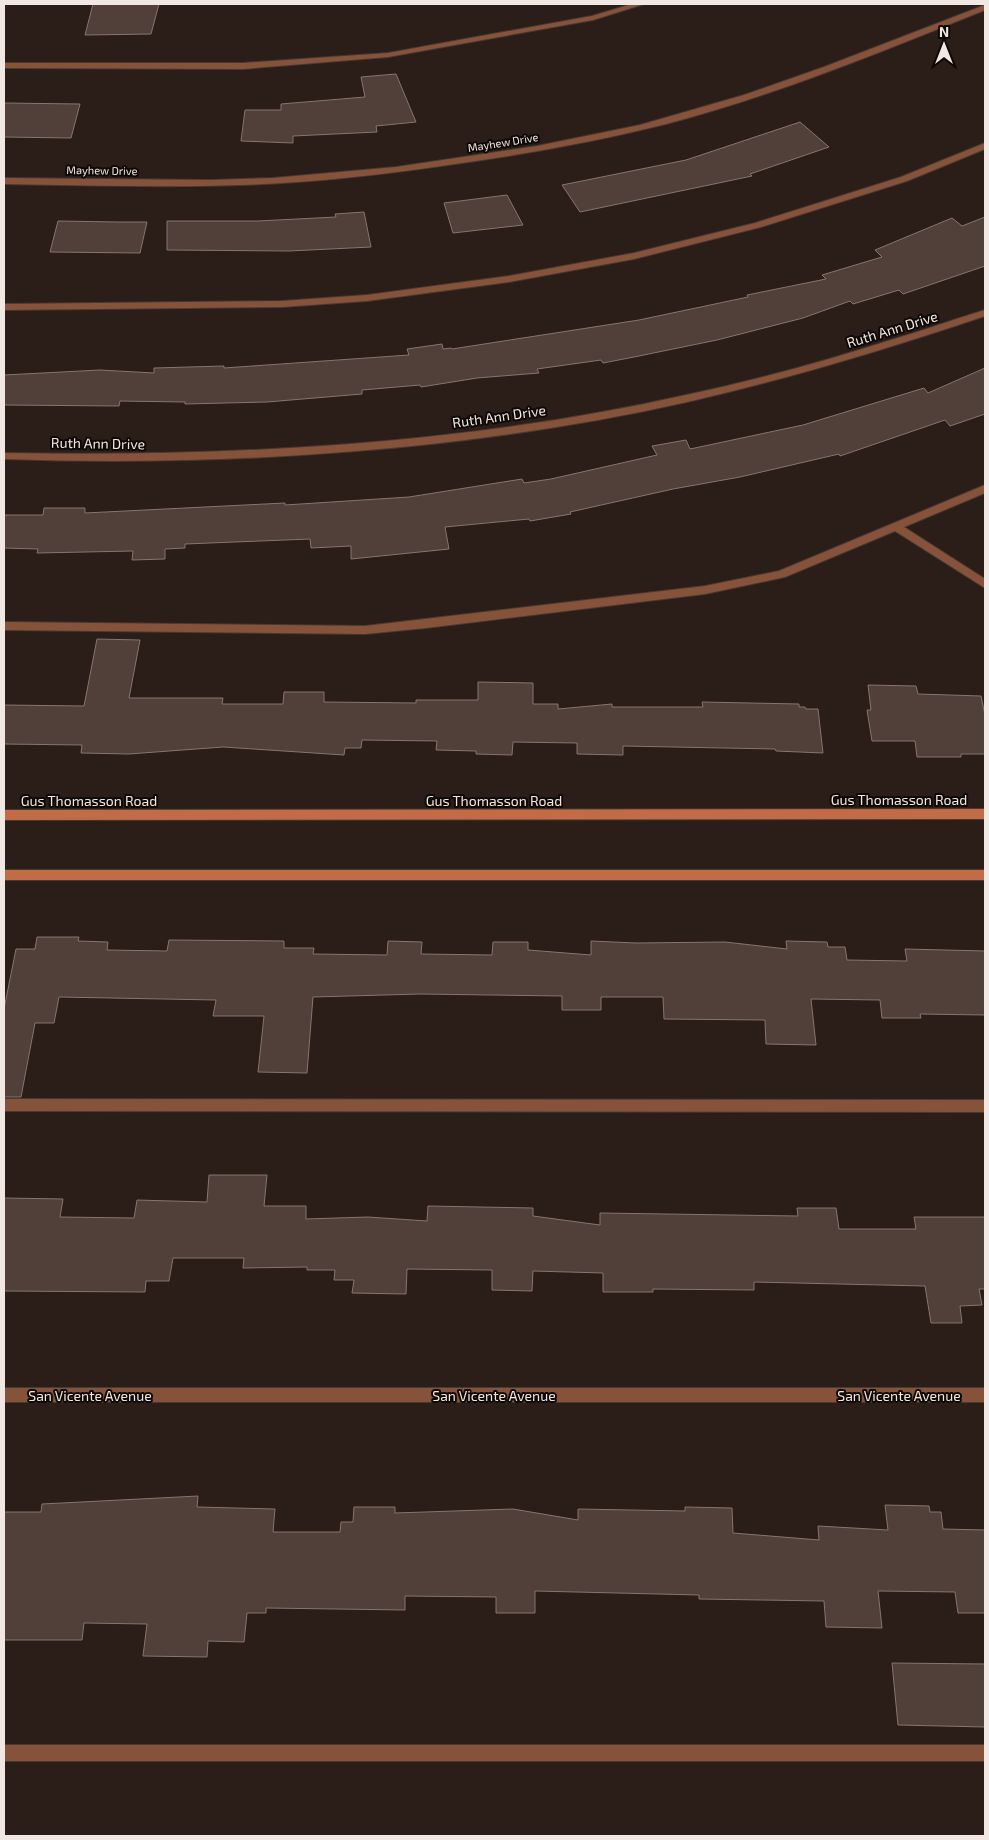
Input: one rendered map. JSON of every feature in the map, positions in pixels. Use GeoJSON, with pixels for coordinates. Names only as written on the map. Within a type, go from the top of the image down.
{"type":"FeatureCollection","features":[{"type":"Feature","properties":{"kind":"main road","name":"Gus Thomasson Road"},"geometry":{"type":"LineString","coordinates":[[4,815],[985,814]]}},
{"type":"Feature","properties":{"kind":"main road"},"geometry":{"type":"LineString","coordinates":[[4,875],[985,875]]}},
{"type":"Feature","properties":{"kind":"street"},"geometry":{"type":"LineString","coordinates":[[4,66],[243,66],[388,55],[593,18],[640,4]]}},
{"type":"Feature","properties":{"kind":"street","name":"Mayhew Drive"},"geometry":{"type":"LineString","coordinates":[[4,181],[212,183],[327,177],[404,168],[569,142],[666,121],[769,91],[849,62],[985,7]]}},
{"type":"Feature","properties":{"kind":"street"},"geometry":{"type":"LineString","coordinates":[[4,307],[282,304],[367,298],[509,279],[634,256],[758,225],[904,178],[985,146]]}},
{"type":"Feature","properties":{"kind":"street","name":"Ruth Ann Drive"},"geometry":{"type":"LineString","coordinates":[[4,456],[157,458],[338,448],[494,432],[643,408],[775,377],[901,342],[985,313]]}},
{"type":"Feature","properties":{"kind":"street"},"geometry":{"type":"LineString","coordinates":[[4,626],[365,630],[705,590],[781,574],[985,489]]}},
{"type":"Feature","properties":{"kind":"street"},"geometry":{"type":"LineString","coordinates":[[896,526],[985,584]]}},
{"type":"Feature","properties":{"kind":"street"},"geometry":{"type":"LineString","coordinates":[[4,1105],[985,1106]]}},
{"type":"Feature","properties":{"kind":"street","name":"San Vicente Avenue"},"geometry":{"type":"LineString","coordinates":[[4,1395],[985,1395]]}},
{"type":"Feature","properties":{"kind":"street"},"geometry":{"type":"LineString","coordinates":[[4,1753],[985,1753]]}},
{"type":"Feature","properties":{"kind":"building"},"geometry":{"type":"Polygon","coordinates":[[[93,4],[159,4],[151,34],[85,35],[93,4]]]}},
{"type":"Feature","properties":{"kind":"building"},"geometry":{"type":"Polygon","coordinates":[[[396,74],[416,122],[376,126],[377,132],[293,136],[293,143],[241,141],[245,110],[281,110],[281,104],[365,97],[361,77],[396,74]]]}},
{"type":"Feature","properties":{"kind":"building"},"geometry":{"type":"Polygon","coordinates":[[[4,103],[80,104],[71,138],[4,137],[4,103]]]}},
{"type":"Feature","properties":{"kind":"building"},"geometry":{"type":"Polygon","coordinates":[[[800,122],[829,147],[750,174],[752,176],[580,212],[562,185],[686,160],[800,122]]]}},
{"type":"Feature","properties":{"kind":"building"},"geometry":{"type":"Polygon","coordinates":[[[507,195],[523,225],[453,233],[444,203],[507,195]]]}},
{"type":"Feature","properties":{"kind":"building"},"geometry":{"type":"Polygon","coordinates":[[[364,212],[371,247],[289,251],[167,250],[167,221],[258,221],[336,217],[335,214],[364,212]]]}},
{"type":"Feature","properties":{"kind":"building"},"geometry":{"type":"Polygon","coordinates":[[[985,217],[985,266],[903,294],[899,290],[853,304],[850,301],[803,318],[717,340],[603,363],[601,360],[537,369],[539,373],[477,378],[421,387],[420,385],[362,390],[362,394],[267,402],[185,404],[185,402],[120,401],[119,406],[4,405],[4,375],[100,370],[154,373],[154,368],[224,366],[224,368],[409,355],[407,349],[442,344],[443,349],[452,349],[639,320],[826,279],[822,275],[882,257],[875,250],[952,218],[962,226],[985,217]]]}},
{"type":"Feature","properties":{"kind":"building"},"geometry":{"type":"Polygon","coordinates":[[[58,221],[147,222],[140,253],[50,252],[58,221]]]}},
{"type":"Feature","properties":{"kind":"building"},"geometry":{"type":"Polygon","coordinates":[[[985,368],[985,414],[950,426],[945,420],[840,456],[839,454],[740,477],[673,489],[570,512],[571,514],[530,521],[529,519],[445,527],[449,549],[351,559],[351,546],[311,548],[310,539],[185,544],[185,548],[165,549],[165,559],[132,560],[133,551],[37,553],[38,549],[4,548],[4,515],[43,515],[44,508],[85,508],[85,513],[285,503],[285,505],[409,497],[522,479],[524,483],[551,479],[657,455],[652,446],[686,440],[690,449],[803,425],[924,388],[928,393],[985,368]]]}},
{"type":"Feature","properties":{"kind":"building"},"geometry":{"type":"Polygon","coordinates":[[[97,639],[140,640],[129,698],[223,698],[222,704],[283,704],[284,692],[324,692],[324,702],[416,703],[416,700],[478,700],[478,682],[533,683],[533,704],[558,704],[558,709],[612,704],[612,707],[703,707],[702,702],[799,704],[799,707],[805,707],[806,709],[818,709],[823,753],[776,751],[775,749],[623,746],[623,755],[577,754],[577,743],[513,742],[512,755],[476,754],[476,751],[436,750],[437,741],[362,740],[361,748],[345,748],[344,755],[223,747],[129,754],[81,753],[82,745],[4,744],[4,705],[84,706],[97,639]]]}},
{"type":"Feature","properties":{"kind":"building"},"geometry":{"type":"Polygon","coordinates":[[[868,685],[916,686],[918,694],[981,696],[985,715],[985,754],[961,754],[961,757],[917,757],[915,741],[872,741],[867,710],[871,710],[868,685]]]}},
{"type":"Feature","properties":{"kind":"building"},"geometry":{"type":"Polygon","coordinates":[[[37,937],[79,937],[78,941],[108,942],[107,950],[167,951],[169,940],[284,941],[284,948],[314,948],[313,954],[387,955],[388,941],[422,942],[421,954],[492,955],[493,942],[528,942],[528,950],[591,955],[591,941],[636,943],[725,942],[787,949],[786,941],[827,942],[828,947],[845,947],[847,960],[907,961],[905,949],[985,951],[985,1015],[920,1014],[921,1018],[882,1018],[880,1000],[811,999],[816,1045],[766,1044],[765,1020],[664,1019],[663,997],[601,997],[601,1010],[562,1010],[562,996],[420,994],[313,997],[307,1073],[258,1072],[264,1016],[213,1016],[216,1000],[59,997],[54,1023],[35,1023],[21,1097],[4,1097],[4,1009],[16,949],[35,949],[37,937]]]}},
{"type":"Feature","properties":{"kind":"building"},"geometry":{"type":"Polygon","coordinates":[[[209,1175],[267,1175],[264,1206],[306,1206],[306,1219],[368,1217],[427,1221],[428,1206],[533,1208],[533,1216],[600,1225],[600,1213],[798,1216],[797,1208],[836,1208],[839,1229],[916,1229],[914,1217],[985,1217],[985,1289],[979,1289],[982,1305],[960,1306],[962,1323],[931,1323],[925,1286],[754,1282],[754,1290],[653,1289],[653,1292],[603,1292],[603,1273],[533,1271],[532,1291],[492,1290],[492,1270],[407,1269],[406,1294],[352,1293],[354,1280],[334,1280],[335,1270],[307,1270],[307,1267],[243,1268],[244,1258],[173,1258],[169,1281],[146,1281],[145,1292],[4,1291],[4,1198],[63,1199],[60,1217],[134,1218],[137,1200],[207,1202],[209,1175]]]}},
{"type":"Feature","properties":{"kind":"building"},"geometry":{"type":"Polygon","coordinates":[[[198,1496],[197,1507],[275,1509],[273,1532],[340,1532],[341,1522],[353,1522],[354,1507],[395,1507],[395,1513],[513,1509],[578,1520],[578,1509],[685,1511],[685,1507],[732,1508],[733,1533],[819,1540],[818,1526],[888,1530],[885,1505],[929,1506],[930,1512],[941,1512],[943,1529],[985,1530],[985,1613],[958,1613],[955,1592],[878,1591],[882,1628],[826,1627],[824,1601],[699,1599],[699,1595],[535,1591],[535,1613],[496,1613],[496,1597],[405,1596],[405,1610],[266,1608],[266,1613],[247,1613],[244,1642],[208,1641],[207,1657],[143,1656],[147,1624],[84,1623],[82,1640],[4,1640],[4,1512],[41,1512],[42,1504],[198,1496]]]}},
{"type":"Feature","properties":{"kind":"building"},"geometry":{"type":"Polygon","coordinates":[[[892,1663],[985,1664],[985,1727],[898,1725],[892,1663]]]}}]}
